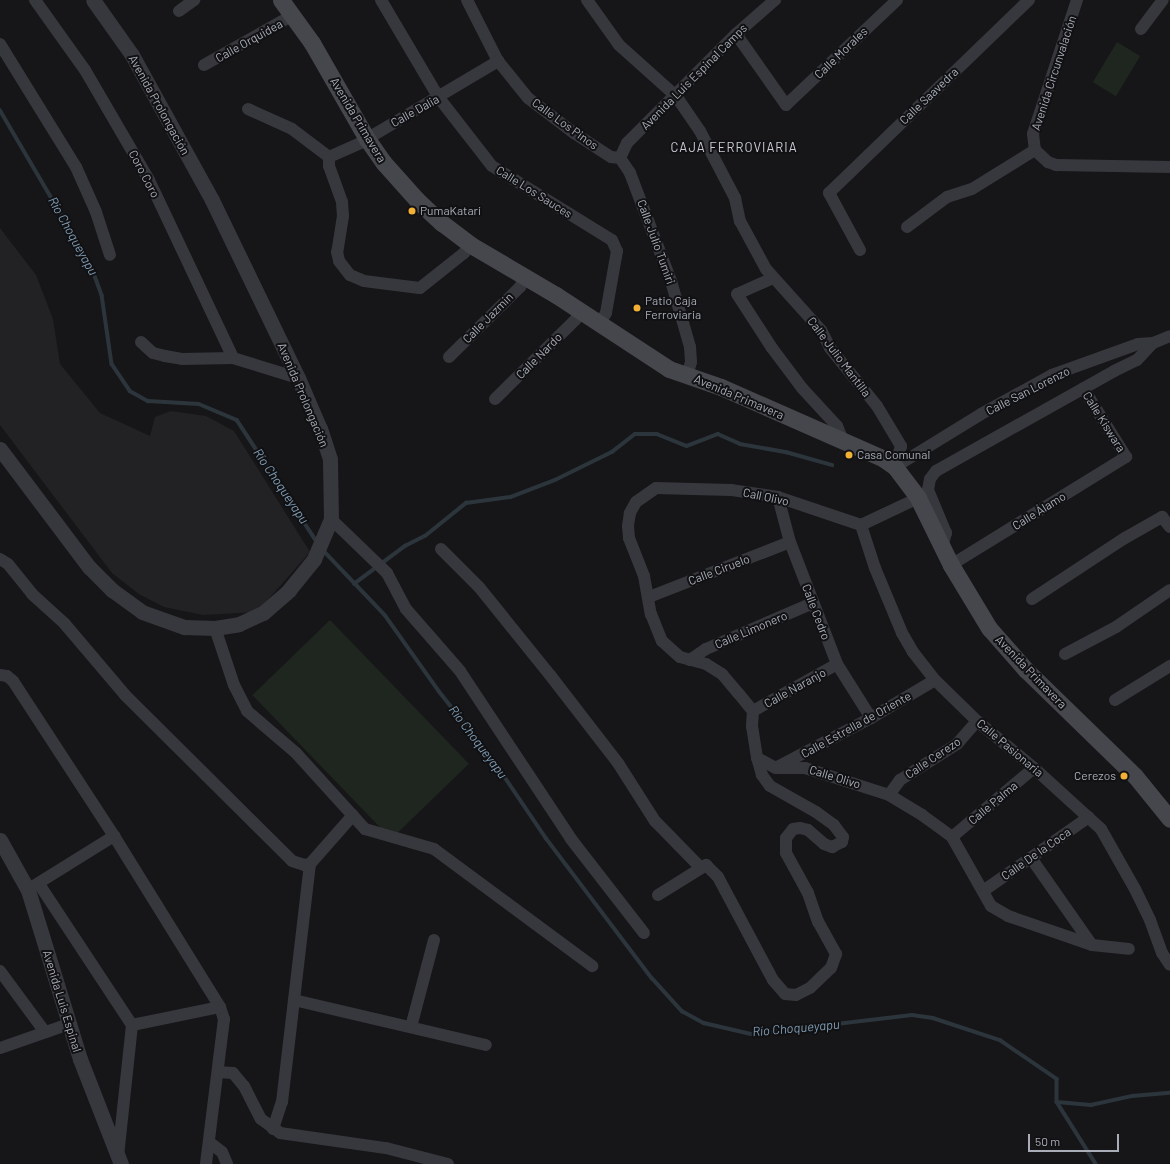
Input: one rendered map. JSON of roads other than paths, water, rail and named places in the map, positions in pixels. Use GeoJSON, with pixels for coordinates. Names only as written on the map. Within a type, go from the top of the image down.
{"type":"FeatureCollection","features":[{"type":"Feature","properties":{"kind":"main road","name":"Avenida Primavera"},"geometry":{"type":"LineString","coordinates":[[281,0],[312,43],[366,139],[395,177],[417,200],[470,244],[581,311],[670,369],[721,387],[884,459],[895,467],[918,498],[951,565],[974,605],[1005,648],[1135,776],[1170,819]]}},
{"type":"Feature","properties":{"kind":"street","name":"Coro Coro"},"geometry":{"type":"LineString","coordinates":[[35,0],[85,70],[148,180],[233,358]]}},
{"type":"Feature","properties":{"kind":"street","name":"Avenida Prolongación"},"geometry":{"type":"LineString","coordinates":[[0,449],[89,567],[112,590],[142,612],[184,627],[215,628],[239,624],[264,613],[290,590],[314,559],[329,525],[330,459],[320,430],[298,378],[200,179],[132,55],[93,0]]}},
{"type":"Feature","properties":{"kind":"street"},"geometry":{"type":"LineString","coordinates":[[179,11],[194,0]]}},
{"type":"Feature","properties":{"kind":"street","name":"Calle Los Sauces"},"geometry":{"type":"LineString","coordinates":[[381,0],[439,98],[492,166],[612,240],[617,251],[606,313],[600,323]]}},
{"type":"Feature","properties":{"kind":"street","name":"Calle Los Pinos"},"geometry":{"type":"LineString","coordinates":[[467,0],[498,61],[510,79],[548,115],[611,157],[620,158]]}},
{"type":"Feature","properties":{"kind":"street","name":"Calle Julio Mantilla"},"geometry":{"type":"LineString","coordinates":[[587,0],[603,26],[618,45],[676,96],[713,151],[736,198],[740,221],[773,278],[821,330],[830,348],[877,406],[901,446],[895,467]]}},
{"type":"Feature","properties":{"kind":"street","name":"Avenida Luis Espinal Camps"},"geometry":{"type":"LineString","coordinates":[[620,158],[627,144],[736,34],[774,0]]}},
{"type":"Feature","properties":{"kind":"street","name":"Calle Morales"},"geometry":{"type":"LineString","coordinates":[[736,34],[786,105],[897,0]]}},
{"type":"Feature","properties":{"kind":"street","name":"Calle Saavedra"},"geometry":{"type":"LineString","coordinates":[[860,250],[829,193],[1029,0]]}},
{"type":"Feature","properties":{"kind":"street","name":"Avenida Circunvalación"},"geometry":{"type":"LineString","coordinates":[[1036,150],[1033,134],[1077,0]]}},
{"type":"Feature","properties":{"kind":"street"},"geometry":{"type":"LineString","coordinates":[[1141,29],[1163,0]]}},
{"type":"Feature","properties":{"kind":"street","name":"Calle Orquidea"},"geometry":{"type":"LineString","coordinates":[[204,65],[293,15]]}},
{"type":"Feature","properties":{"kind":"street"},"geometry":{"type":"LineString","coordinates":[[0,44],[76,167],[96,212],[110,255]]}},
{"type":"Feature","properties":{"kind":"street","name":"Calle Dalia"},"geometry":{"type":"LineString","coordinates":[[329,157],[366,139],[439,98],[498,61]]}},
{"type":"Feature","properties":{"kind":"street"},"geometry":{"type":"LineString","coordinates":[[248,108],[292,129],[329,157],[329,166],[342,202],[343,216],[337,252],[339,261],[350,275],[364,281],[420,288],[464,253],[470,244]]}},
{"type":"Feature","properties":{"kind":"street"},"geometry":{"type":"LineString","coordinates":[[906,227],[947,197],[972,189],[1036,150],[1048,162],[1056,164],[1170,167]]}},
{"type":"Feature","properties":{"kind":"street","name":"Calle Julio Tumiri"},"geometry":{"type":"LineString","coordinates":[[620,158],[630,173],[671,281],[690,347],[691,362],[688,376]]}},
{"type":"Feature","properties":{"kind":"street","name":"Calle Jazmin"},"geometry":{"type":"LineString","coordinates":[[449,357],[520,287],[525,278]]}},
{"type":"Feature","properties":{"kind":"street"},"geometry":{"type":"LineString","coordinates":[[773,278],[737,294],[772,348],[802,388],[838,426],[843,441]]}},
{"type":"Feature","properties":{"kind":"street","name":"Calle Nardo"},"geometry":{"type":"LineString","coordinates":[[496,399],[576,320],[581,311]]}},
{"type":"Feature","properties":{"kind":"street","name":"Calle San Lorenzo"},"geometry":{"type":"LineString","coordinates":[[895,467],[981,414],[1052,375],[1138,344],[1153,343],[1170,336]]}},
{"type":"Feature","properties":{"kind":"street"},"geometry":{"type":"LineString","coordinates":[[141,342],[153,353],[166,356],[182,359],[233,358],[298,378]]}},
{"type":"Feature","properties":{"kind":"street"},"geometry":{"type":"LineString","coordinates":[[942,547],[946,533],[928,490],[930,479],[936,471],[1083,388],[1137,360],[1153,343]]}},
{"type":"Feature","properties":{"kind":"street","name":"Calle Kiswara"},"geometry":{"type":"LineString","coordinates":[[1083,388],[1126,457]]}},
{"type":"Feature","properties":{"kind":"street","name":"Calle Álamo"},"geometry":{"type":"LineString","coordinates":[[951,565],[1126,457]]}},
{"type":"Feature","properties":{"kind":"street","name":"Call Olivo"},"geometry":{"type":"LineString","coordinates":[[649,597],[641,567],[629,538],[630,513],[646,493],[656,488],[732,490],[778,498],[861,525]]}},
{"type":"Feature","properties":{"kind":"street","name":"Calle Cedro"},"geometry":{"type":"LineString","coordinates":[[778,498],[790,542],[837,664],[871,718]]}},
{"type":"Feature","properties":{"kind":"street"},"geometry":{"type":"LineString","coordinates":[[861,525],[918,498]]}},
{"type":"Feature","properties":{"kind":"street"},"geometry":{"type":"LineString","coordinates":[[1032,599],[1125,538],[1162,517],[1170,527]]}},
{"type":"Feature","properties":{"kind":"street"},"geometry":{"type":"LineString","coordinates":[[329,525],[387,573],[406,609],[460,671],[571,839],[644,933]]}},
{"type":"Feature","properties":{"kind":"street","name":"Calle Pasionaria"},"geometry":{"type":"LineString","coordinates":[[861,525],[875,568],[902,633],[934,680],[977,721],[1034,768],[1101,829],[1119,859],[1170,965]]}},
{"type":"Feature","properties":{"kind":"street","name":"Calle Ciruelo"},"geometry":{"type":"LineString","coordinates":[[649,597],[790,542]]}},
{"type":"Feature","properties":{"kind":"street"},"geometry":{"type":"LineString","coordinates":[[442,549],[479,587],[550,675],[618,763],[655,821],[700,866]]}},
{"type":"Feature","properties":{"kind":"street"},"geometry":{"type":"LineString","coordinates":[[0,558],[8,564],[32,594],[64,623],[125,695],[196,768],[292,861],[304,865],[310,864]]}},
{"type":"Feature","properties":{"kind":"street"},"geometry":{"type":"LineString","coordinates":[[1065,654],[1116,627],[1170,590]]}},
{"type":"Feature","properties":{"kind":"street"},"geometry":{"type":"LineString","coordinates":[[649,597],[655,625],[662,642],[674,654],[706,664],[722,674],[753,712],[752,726],[757,758],[762,775],[770,786],[816,812],[834,825],[843,837],[842,842],[832,846],[824,844],[808,830],[800,828],[793,829],[786,838],[786,853],[808,893],[818,922],[836,954],[831,968],[810,988],[796,995],[785,994],[773,980],[718,877],[706,865],[700,866],[658,895]]}},
{"type":"Feature","properties":{"kind":"street","name":"Calle Limonero"},"geometry":{"type":"LineString","coordinates":[[690,660],[706,649],[813,603]]}},
{"type":"Feature","properties":{"kind":"street"},"geometry":{"type":"LineString","coordinates":[[215,628],[234,685],[247,711],[296,753],[354,815],[365,829],[434,849],[592,966]]}},
{"type":"Feature","properties":{"kind":"street","name":"Calle Naranjo"},"geometry":{"type":"LineString","coordinates":[[753,712],[837,664]]}},
{"type":"Feature","properties":{"kind":"street"},"geometry":{"type":"LineString","coordinates":[[1115,700],[1170,666]]}},
{"type":"Feature","properties":{"kind":"street"},"geometry":{"type":"LineString","coordinates":[[0,675],[7,676],[13,681],[114,836],[220,1007],[224,1019],[206,1164]]}},
{"type":"Feature","properties":{"kind":"street","name":"Calle Estrella de Oriente"},"geometry":{"type":"LineString","coordinates":[[776,768],[871,718],[934,680]]}},
{"type":"Feature","properties":{"kind":"street","name":"Calle Cerezo"},"geometry":{"type":"LineString","coordinates":[[889,795],[900,780],[957,744],[977,721]]}},
{"type":"Feature","properties":{"kind":"street","name":"Calle Olivo"},"geometry":{"type":"LineString","coordinates":[[757,758],[776,768],[805,768],[889,795],[922,815],[952,837],[991,906],[1008,916],[1092,945],[1129,949]]}},
{"type":"Feature","properties":{"kind":"street","name":"Calle Palma"},"geometry":{"type":"LineString","coordinates":[[952,837],[1034,768]]}},
{"type":"Feature","properties":{"kind":"street"},"geometry":{"type":"LineString","coordinates":[[273,1129],[282,1102],[310,864],[354,815]]}},
{"type":"Feature","properties":{"kind":"street","name":"Calle De la Coca"},"geometry":{"type":"LineString","coordinates":[[983,892],[1089,817]]}},
{"type":"Feature","properties":{"kind":"street"},"geometry":{"type":"LineString","coordinates":[[114,836],[33,887],[132,1025],[120,1161]]}},
{"type":"Feature","properties":{"kind":"street","name":"Avenida Luis Espinal"},"geometry":{"type":"LineString","coordinates":[[0,840],[33,887],[69,1024],[120,1161]]}},
{"type":"Feature","properties":{"kind":"street"},"geometry":{"type":"LineString","coordinates":[[1031,858],[1092,945]]}},
{"type":"Feature","properties":{"kind":"street"},"geometry":{"type":"LineString","coordinates":[[411,1027],[434,940]]}},
{"type":"Feature","properties":{"kind":"street"},"geometry":{"type":"LineString","coordinates":[[0,971],[45,1032]]}},
{"type":"Feature","properties":{"kind":"street"},"geometry":{"type":"LineString","coordinates":[[294,1000],[486,1045]]}},
{"type":"Feature","properties":{"kind":"street"},"geometry":{"type":"LineString","coordinates":[[132,1025],[220,1007]]}},
{"type":"Feature","properties":{"kind":"street"},"geometry":{"type":"LineString","coordinates":[[0,1048],[69,1024]]}},
{"type":"Feature","properties":{"kind":"street"},"geometry":{"type":"LineString","coordinates":[[218,1072],[233,1074],[238,1079],[257,1114],[273,1129],[280,1133],[386,1148],[448,1164]]}},
{"type":"Feature","properties":{"kind":"street"},"geometry":{"type":"LineString","coordinates":[[209,1142],[222,1152],[227,1164]]}},
{"type":"Feature","properties":{"kind":"waterway","name":"Río Choqueyapu"},"geometry":{"type":"LineString","coordinates":[[0,110],[91,265],[102,295],[112,364],[130,391],[148,401],[199,404],[237,420],[317,542]]}},
{"type":"Feature","properties":{"kind":"waterway"},"geometry":{"type":"LineString","coordinates":[[354,584],[405,546],[425,536],[466,503],[511,497],[555,480],[612,452],[635,434],[657,434],[687,446],[718,434],[740,444],[786,452],[832,465]]}},
{"type":"Feature","properties":{"kind":"waterway","name":"Río Choqueyapu"},"geometry":{"type":"LineString","coordinates":[[322,549],[385,615],[439,691],[492,758],[546,838],[652,978],[682,1011],[704,1023],[751,1034],[912,1015],[933,1018],[1000,1040],[1057,1079],[1057,1102],[1096,1164]]}},
{"type":"Feature","properties":{"kind":"waterway"},"geometry":{"type":"LineString","coordinates":[[1057,1102],[1091,1105],[1132,1096],[1170,1093]]}},
{"type":"Feature","properties":{"kind":"place","name":"PumaKatari"},"geometry":{"type":"Point","coordinates":[412,211]}},
{"type":"Feature","properties":{"kind":"place","name":"Patio Caja Ferroviaria"},"geometry":{"type":"Point","coordinates":[637,308]}},
{"type":"Feature","properties":{"kind":"place","name":"Casa Comunal"},"geometry":{"type":"Point","coordinates":[849,455]}},
{"type":"Feature","properties":{"kind":"place","name":"Cerezos"},"geometry":{"type":"Point","coordinates":[1124,776]}},
{"type":"Feature","properties":{"kind":"district","name":"CAJA FERROVIARIA"},"geometry":{"type":"Point","coordinates":[734,147]}}]}
